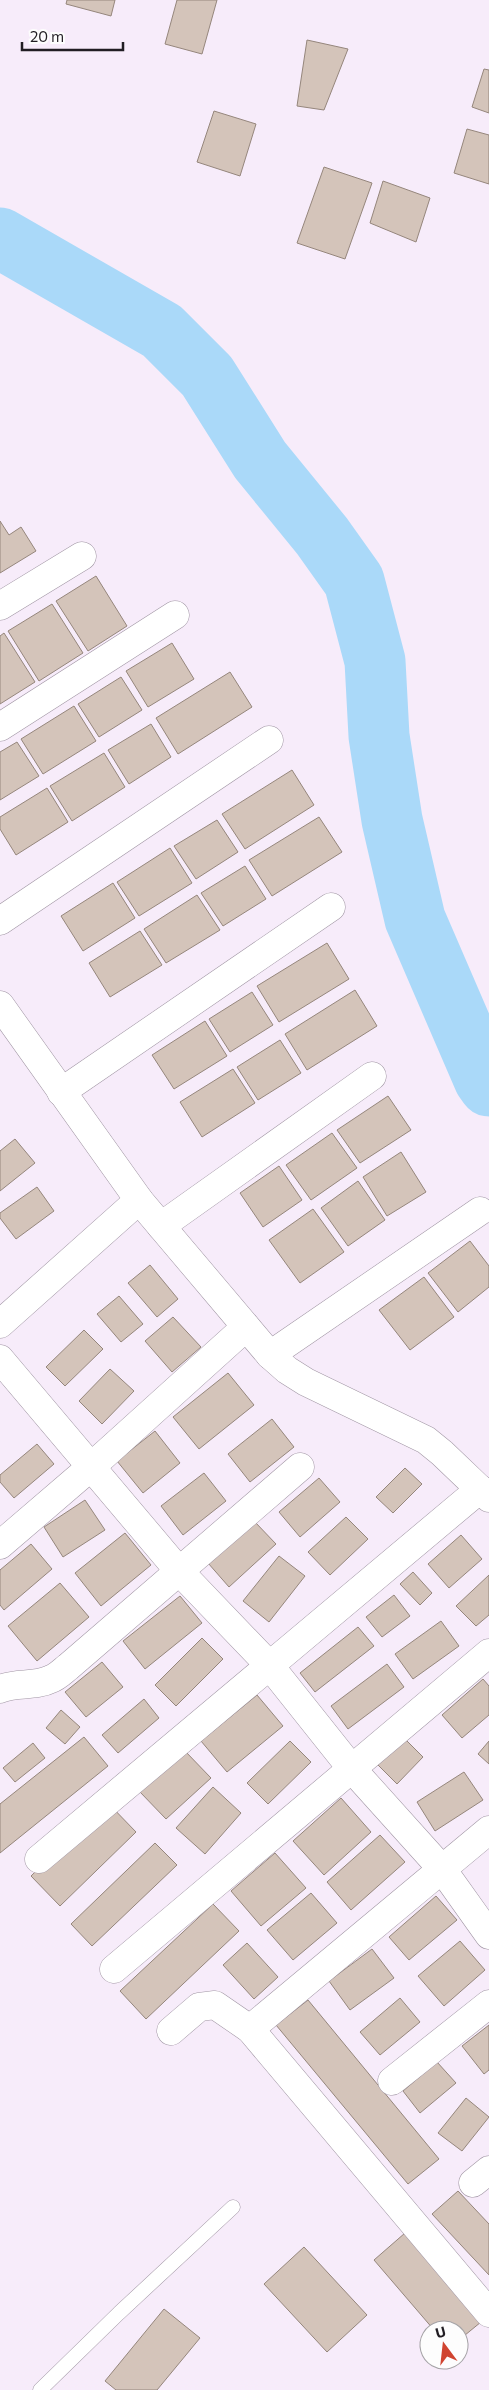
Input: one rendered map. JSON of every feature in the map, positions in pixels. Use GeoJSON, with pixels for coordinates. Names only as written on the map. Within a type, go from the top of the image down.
{"type":"FeatureCollection","features":[{"type":"Feature","properties":{"kind":"street"},"geometry":{"type":"LineString","coordinates":[[0,606],[82,556]]}},
{"type":"Feature","properties":{"kind":"street"},"geometry":{"type":"LineString","coordinates":[[0,727],[175,615]]}},
{"type":"Feature","properties":{"kind":"street"},"geometry":{"type":"LineString","coordinates":[[0,921],[269,740]]}},
{"type":"Feature","properties":{"kind":"street"},"geometry":{"type":"LineString","coordinates":[[61,1092],[331,907]]}},
{"type":"Feature","properties":{"kind":"street"},"geometry":{"type":"LineString","coordinates":[[3,1015],[139,1200],[270,1355],[306,1382],[426,1440],[485,1493],[270,1666],[39,1859]]}},
{"type":"Feature","properties":{"kind":"street"},"geometry":{"type":"LineString","coordinates":[[161,1226],[372,1076]]}},
{"type":"Feature","properties":{"kind":"street"},"geometry":{"type":"LineString","coordinates":[[0,1324],[139,1200]]}},
{"type":"Feature","properties":{"kind":"street"},"geometry":{"type":"LineString","coordinates":[[270,1355],[480,1211]]}},
{"type":"Feature","properties":{"kind":"street"},"geometry":{"type":"LineString","coordinates":[[0,1545],[92,1466],[246,1327]]}},
{"type":"Feature","properties":{"kind":"street"},"geometry":{"type":"LineString","coordinates":[[0,1359],[92,1466],[178,1571],[270,1666],[352,1768],[442,1869],[489,1934]]}},
{"type":"Feature","properties":{"kind":"street"},"geometry":{"type":"LineString","coordinates":[[0,1689],[10,1684],[34,1684],[52,1679],[300,1467]]}},
{"type":"Feature","properties":{"kind":"street"},"geometry":{"type":"LineString","coordinates":[[114,1968],[489,1653]]}},
{"type":"Feature","properties":{"kind":"street"},"geometry":{"type":"LineString","coordinates":[[250,2029],[489,1830]]}},
{"type":"Feature","properties":{"kind":"street"},"geometry":{"type":"LineString","coordinates":[[392,2081],[489,2004]]}},
{"type":"Feature","properties":{"kind":"street"},"geometry":{"type":"LineString","coordinates":[[171,2031],[199,2007],[215,2005],[250,2029],[489,2313]]}},
{"type":"Feature","properties":{"kind":"lane"},"geometry":{"type":"LineString","coordinates":[[40,2390],[119,2313],[233,2208]]}},
{"type":"Feature","properties":{"kind":"building"},"geometry":{"type":"Polygon","coordinates":[[[67,0],[115,0],[111,16],[66,4],[67,0]]]}},
{"type":"Feature","properties":{"kind":"building"},"geometry":{"type":"Polygon","coordinates":[[[177,0],[217,0],[202,54],[165,44],[177,0]]]}},
{"type":"Feature","properties":{"kind":"building"},"geometry":{"type":"Polygon","coordinates":[[[307,40],[348,49],[324,110],[297,106],[307,40]]]}},
{"type":"Feature","properties":{"kind":"building"},"geometry":{"type":"Polygon","coordinates":[[[484,69],[489,70],[489,113],[472,107],[484,69]]]}},
{"type":"Feature","properties":{"kind":"building"},"geometry":{"type":"Polygon","coordinates":[[[214,111],[256,124],[240,176],[197,162],[214,111]]]}},
{"type":"Feature","properties":{"kind":"building"},"geometry":{"type":"Polygon","coordinates":[[[467,129],[489,135],[489,184],[454,173],[467,129]]]}},
{"type":"Feature","properties":{"kind":"building"},"geometry":{"type":"Polygon","coordinates":[[[324,167],[372,183],[345,259],[297,243],[324,167]]]}},
{"type":"Feature","properties":{"kind":"building"},"geometry":{"type":"Polygon","coordinates":[[[383,181],[430,198],[416,242],[370,223],[383,181]]]}},
{"type":"Feature","properties":{"kind":"building"},"geometry":{"type":"Polygon","coordinates":[[[0,521],[9,535],[21,527],[36,551],[0,573],[0,521]]]}},
{"type":"Feature","properties":{"kind":"building"},"geometry":{"type":"Polygon","coordinates":[[[96,576],[127,626],[88,651],[56,601],[96,576]]]}},
{"type":"Feature","properties":{"kind":"building"},"geometry":{"type":"Polygon","coordinates":[[[52,604],[83,653],[39,681],[8,631],[52,604]]]}},
{"type":"Feature","properties":{"kind":"building"},"geometry":{"type":"Polygon","coordinates":[[[4,633],[35,682],[0,704],[0,636],[4,633]]]}},
{"type":"Feature","properties":{"kind":"building"},"geometry":{"type":"Polygon","coordinates":[[[172,643],[194,679],[148,707],[126,671],[172,643]]]}},
{"type":"Feature","properties":{"kind":"building"},"geometry":{"type":"Polygon","coordinates":[[[230,672],[252,707],[178,754],[156,718],[230,672]]]}},
{"type":"Feature","properties":{"kind":"building"},"geometry":{"type":"Polygon","coordinates":[[[121,677],[142,710],[99,737],[78,704],[121,677]]]}},
{"type":"Feature","properties":{"kind":"building"},"geometry":{"type":"Polygon","coordinates":[[[74,706],[96,741],[43,774],[21,739],[74,706]]]}},
{"type":"Feature","properties":{"kind":"building"},"geometry":{"type":"Polygon","coordinates":[[[151,724],[171,757],[129,784],[108,750],[151,724]]]}},
{"type":"Feature","properties":{"kind":"building"},"geometry":{"type":"Polygon","coordinates":[[[17,742],[39,776],[0,800],[0,752],[17,742]]]}},
{"type":"Feature","properties":{"kind":"building"},"geometry":{"type":"Polygon","coordinates":[[[104,753],[125,787],[72,821],[50,786],[104,753]]]}},
{"type":"Feature","properties":{"kind":"building"},"geometry":{"type":"Polygon","coordinates":[[[292,770],[314,805],[245,849],[222,814],[292,770]]]}},
{"type":"Feature","properties":{"kind":"building"},"geometry":{"type":"Polygon","coordinates":[[[47,788],[68,822],[16,855],[0,829],[0,817],[47,788]]]}},
{"type":"Feature","properties":{"kind":"building"},"geometry":{"type":"Polygon","coordinates":[[[319,817],[342,852],[272,896],[249,860],[319,817]]]}},
{"type":"Feature","properties":{"kind":"building"},"geometry":{"type":"Polygon","coordinates":[[[217,820],[238,852],[196,879],[174,846],[217,820]]]}},
{"type":"Feature","properties":{"kind":"building"},"geometry":{"type":"Polygon","coordinates":[[[170,848],[192,883],[139,916],[117,882],[170,848]]]}},
{"type":"Feature","properties":{"kind":"building"},"geometry":{"type":"Polygon","coordinates":[[[245,866],[266,899],[223,926],[201,893],[245,866]]]}},
{"type":"Feature","properties":{"kind":"building"},"geometry":{"type":"Polygon","coordinates":[[[113,883],[135,918],[83,951],[61,916],[113,883]]]}},
{"type":"Feature","properties":{"kind":"building"},"geometry":{"type":"Polygon","coordinates":[[[197,895],[220,930],[166,963],[144,929],[197,895]]]}},
{"type":"Feature","properties":{"kind":"building"},"geometry":{"type":"Polygon","coordinates":[[[140,931],[162,965],[110,997],[89,963],[140,931]]]}},
{"type":"Feature","properties":{"kind":"building"},"geometry":{"type":"Polygon","coordinates":[[[327,943],[349,979],[279,1022],[257,986],[327,943]]]}},
{"type":"Feature","properties":{"kind":"building"},"geometry":{"type":"Polygon","coordinates":[[[355,990],[377,1026],[307,1070],[285,1034],[355,990]]]}},
{"type":"Feature","properties":{"kind":"building"},"geometry":{"type":"Polygon","coordinates":[[[252,992],[273,1025],[230,1052],[209,1019],[252,992]]]}},
{"type":"Feature","properties":{"kind":"building"},"geometry":{"type":"Polygon","coordinates":[[[205,1021],[227,1056],[174,1089],[152,1055],[205,1021]]]}},
{"type":"Feature","properties":{"kind":"building"},"geometry":{"type":"Polygon","coordinates":[[[280,1040],[301,1073],[258,1100],[237,1067],[280,1040]]]}},
{"type":"Feature","properties":{"kind":"building"},"geometry":{"type":"Polygon","coordinates":[[[233,1069],[255,1103],[202,1137],[180,1102],[233,1069]]]}},
{"type":"Feature","properties":{"kind":"building"},"geometry":{"type":"Polygon","coordinates":[[[388,1096],[411,1130],[360,1163],[337,1130],[388,1096]]]}},
{"type":"Feature","properties":{"kind":"building"},"geometry":{"type":"Polygon","coordinates":[[[332,1133],[357,1168],[311,1200],[286,1165],[332,1133]]]}},
{"type":"Feature","properties":{"kind":"building"},"geometry":{"type":"Polygon","coordinates":[[[15,1139],[35,1163],[0,1191],[0,1151],[15,1139]]]}},
{"type":"Feature","properties":{"kind":"building"},"geometry":{"type":"Polygon","coordinates":[[[401,1152],[426,1192],[387,1216],[363,1177],[401,1152]]]}},
{"type":"Feature","properties":{"kind":"building"},"geometry":{"type":"Polygon","coordinates":[[[279,1166],[302,1200],[263,1227],[240,1193],[279,1166]]]}},
{"type":"Feature","properties":{"kind":"building"},"geometry":{"type":"Polygon","coordinates":[[[358,1181],[385,1220],[348,1246],[321,1208],[358,1181]]]}},
{"type":"Feature","properties":{"kind":"building"},"geometry":{"type":"Polygon","coordinates":[[[37,1187],[54,1211],[16,1239],[0,1218],[0,1213],[37,1187]]]}},
{"type":"Feature","properties":{"kind":"building"},"geometry":{"type":"Polygon","coordinates":[[[313,1209],[344,1252],[300,1283],[269,1240],[313,1209]]]}},
{"type":"Feature","properties":{"kind":"building"},"geometry":{"type":"Polygon","coordinates":[[[470,1241],[489,1266],[489,1287],[458,1312],[428,1273],[470,1241]]]}},
{"type":"Feature","properties":{"kind":"building"},"geometry":{"type":"Polygon","coordinates":[[[150,1265],[178,1299],[157,1317],[128,1283],[150,1265]]]}},
{"type":"Feature","properties":{"kind":"building"},"geometry":{"type":"Polygon","coordinates":[[[424,1277],[454,1317],[410,1350],[379,1310],[424,1277]]]}},
{"type":"Feature","properties":{"kind":"building"},"geometry":{"type":"Polygon","coordinates":[[[119,1296],[143,1324],[121,1342],[97,1314],[119,1296]]]}},
{"type":"Feature","properties":{"kind":"building"},"geometry":{"type":"Polygon","coordinates":[[[173,1317],[201,1347],[172,1372],[145,1341],[173,1317]]]}},
{"type":"Feature","properties":{"kind":"building"},"geometry":{"type":"Polygon","coordinates":[[[84,1330],[103,1349],[65,1386],[46,1367],[84,1330]]]}},
{"type":"Feature","properties":{"kind":"building"},"geometry":{"type":"Polygon","coordinates":[[[110,1369],[134,1391],[102,1424],[79,1401],[110,1369]]]}},
{"type":"Feature","properties":{"kind":"building"},"geometry":{"type":"Polygon","coordinates":[[[228,1373],[254,1405],[199,1449],[173,1417],[228,1373]]]}},
{"type":"Feature","properties":{"kind":"building"},"geometry":{"type":"Polygon","coordinates":[[[272,1419],[294,1447],[250,1482],[228,1454],[272,1419]]]}},
{"type":"Feature","properties":{"kind":"building"},"geometry":{"type":"Polygon","coordinates":[[[155,1431],[180,1463],[143,1493],[117,1461],[155,1431]]]}},
{"type":"Feature","properties":{"kind":"building"},"geometry":{"type":"Polygon","coordinates":[[[37,1444],[54,1464],[14,1498],[0,1482],[0,1475],[37,1444]]]}},
{"type":"Feature","properties":{"kind":"building"},"geometry":{"type":"Polygon","coordinates":[[[405,1468],[422,1484],[393,1513],[376,1497],[405,1468]]]}},
{"type":"Feature","properties":{"kind":"building"},"geometry":{"type":"Polygon","coordinates":[[[204,1473],[226,1501],[183,1535],[161,1506],[204,1473]]]}},
{"type":"Feature","properties":{"kind":"building"},"geometry":{"type":"Polygon","coordinates":[[[319,1478],[340,1502],[300,1537],[279,1512],[319,1478]]]}},
{"type":"Feature","properties":{"kind":"building"},"geometry":{"type":"Polygon","coordinates":[[[85,1500],[105,1530],[63,1557],[44,1527],[85,1500]]]}},
{"type":"Feature","properties":{"kind":"building"},"geometry":{"type":"Polygon","coordinates":[[[346,1517],[368,1539],[330,1575],[308,1552],[346,1517]]]}},
{"type":"Feature","properties":{"kind":"building"},"geometry":{"type":"Polygon","coordinates":[[[255,1522],[276,1544],[229,1587],[208,1563],[255,1522]]]}},
{"type":"Feature","properties":{"kind":"building"},"geometry":{"type":"Polygon","coordinates":[[[125,1533],[151,1565],[101,1606],[75,1573],[125,1533]]]}},
{"type":"Feature","properties":{"kind":"building"},"geometry":{"type":"Polygon","coordinates":[[[461,1535],[482,1559],[449,1588],[428,1564],[461,1535]]]}},
{"type":"Feature","properties":{"kind":"building"},"geometry":{"type":"Polygon","coordinates":[[[31,1544],[52,1569],[4,1610],[0,1605],[0,1570],[31,1544]]]}},
{"type":"Feature","properties":{"kind":"building"},"geometry":{"type":"Polygon","coordinates":[[[279,1556],[305,1576],[269,1622],[243,1601],[279,1556]]]}},
{"type":"Feature","properties":{"kind":"building"},"geometry":{"type":"Polygon","coordinates":[[[413,1572],[432,1593],[420,1605],[400,1584],[413,1572]]]}},
{"type":"Feature","properties":{"kind":"building"},"geometry":{"type":"Polygon","coordinates":[[[489,1575],[489,1615],[476,1626],[456,1606],[489,1575]]]}},
{"type":"Feature","properties":{"kind":"building"},"geometry":{"type":"Polygon","coordinates":[[[60,1583],[89,1617],[37,1661],[8,1626],[60,1583]]]}},
{"type":"Feature","properties":{"kind":"building"},"geometry":{"type":"Polygon","coordinates":[[[394,1595],[410,1616],[382,1637],[366,1617],[394,1595]]]}},
{"type":"Feature","properties":{"kind":"building"},"geometry":{"type":"Polygon","coordinates":[[[180,1596],[202,1623],[145,1669],[123,1641],[180,1596]]]}},
{"type":"Feature","properties":{"kind":"building"},"geometry":{"type":"Polygon","coordinates":[[[441,1621],[459,1646],[413,1679],[395,1654],[441,1621]]]}},
{"type":"Feature","properties":{"kind":"building"},"geometry":{"type":"Polygon","coordinates":[[[358,1627],[374,1646],[315,1692],[300,1673],[358,1627]]]}},
{"type":"Feature","properties":{"kind":"building"},"geometry":{"type":"Polygon","coordinates":[[[202,1638],[223,1659],[176,1706],[155,1685],[202,1638]]]}},
{"type":"Feature","properties":{"kind":"building"},"geometry":{"type":"Polygon","coordinates":[[[102,1662],[123,1687],[86,1717],[65,1692],[102,1662]]]}},
{"type":"Feature","properties":{"kind":"building"},"geometry":{"type":"Polygon","coordinates":[[[387,1664],[404,1687],[348,1729],[331,1706],[387,1664]]]}},
{"type":"Feature","properties":{"kind":"building"},"geometry":{"type":"Polygon","coordinates":[[[483,1679],[489,1686],[489,1715],[462,1738],[442,1715],[483,1679]]]}},
{"type":"Feature","properties":{"kind":"building"},"geometry":{"type":"Polygon","coordinates":[[[257,1695],[283,1726],[227,1772],[201,1741],[257,1695]]]}},
{"type":"Feature","properties":{"kind":"building"},"geometry":{"type":"Polygon","coordinates":[[[144,1699],[159,1718],[118,1753],[102,1735],[144,1699]]]}},
{"type":"Feature","properties":{"kind":"building"},"geometry":{"type":"Polygon","coordinates":[[[61,1710],[80,1727],[65,1744],[46,1728],[61,1710]]]}},
{"type":"Feature","properties":{"kind":"building"},"geometry":{"type":"Polygon","coordinates":[[[84,1737],[108,1766],[0,1853],[0,1804],[84,1737]]]}},
{"type":"Feature","properties":{"kind":"building"},"geometry":{"type":"Polygon","coordinates":[[[404,1738],[423,1757],[397,1784],[378,1765],[404,1738]]]}},
{"type":"Feature","properties":{"kind":"building"},"geometry":{"type":"Polygon","coordinates":[[[290,1741],[311,1762],[268,1804],[247,1783],[290,1741]]]}},
{"type":"Feature","properties":{"kind":"building"},"geometry":{"type":"Polygon","coordinates":[[[489,1741],[489,1764],[478,1754],[489,1741]]]}},
{"type":"Feature","properties":{"kind":"building"},"geometry":{"type":"Polygon","coordinates":[[[33,1743],[45,1758],[15,1782],[3,1768],[33,1743]]]}},
{"type":"Feature","properties":{"kind":"building"},"geometry":{"type":"Polygon","coordinates":[[[185,1751],[211,1778],[166,1819],[140,1792],[185,1751]]]}},
{"type":"Feature","properties":{"kind":"building"},"geometry":{"type":"Polygon","coordinates":[[[464,1772],[483,1800],[435,1831],[417,1802],[464,1772]]]}},
{"type":"Feature","properties":{"kind":"building"},"geometry":{"type":"Polygon","coordinates":[[[213,1787],[241,1813],[205,1854],[176,1828],[213,1787]]]}},
{"type":"Feature","properties":{"kind":"building"},"geometry":{"type":"Polygon","coordinates":[[[341,1798],[371,1832],[324,1875],[293,1841],[341,1798]]]}},
{"type":"Feature","properties":{"kind":"building"},"geometry":{"type":"Polygon","coordinates":[[[107,1802],[136,1832],[60,1906],[31,1876],[107,1802]]]}},
{"type":"Feature","properties":{"kind":"building"},"geometry":{"type":"Polygon","coordinates":[[[380,1835],[405,1862],[351,1910],[327,1882],[380,1835]]]}},
{"type":"Feature","properties":{"kind":"building"},"geometry":{"type":"Polygon","coordinates":[[[155,1843],[177,1865],[92,1946],[71,1924],[155,1843]]]}},
{"type":"Feature","properties":{"kind":"building"},"geometry":{"type":"Polygon","coordinates":[[[275,1853],[306,1888],[261,1926],[231,1891],[275,1853]]]}},
{"type":"Feature","properties":{"kind":"building"},"geometry":{"type":"Polygon","coordinates":[[[311,1893],[337,1923],[293,1960],[267,1930],[311,1893]]]}},
{"type":"Feature","properties":{"kind":"building"},"geometry":{"type":"Polygon","coordinates":[[[436,1896],[457,1920],[409,1960],[389,1937],[436,1896]]]}},
{"type":"Feature","properties":{"kind":"building"},"geometry":{"type":"Polygon","coordinates":[[[213,1904],[239,1931],[146,2019],[120,1991],[213,1904]]]}},
{"type":"Feature","properties":{"kind":"building"},"geometry":{"type":"Polygon","coordinates":[[[460,1941],[485,1970],[444,2006],[418,1976],[460,1941]]]}},
{"type":"Feature","properties":{"kind":"building"},"geometry":{"type":"Polygon","coordinates":[[[247,1943],[278,1977],[254,1999],[223,1965],[247,1943]]]}},
{"type":"Feature","properties":{"kind":"building"},"geometry":{"type":"Polygon","coordinates":[[[372,1949],[394,1978],[350,2010],[329,1981],[372,1949]]]}},
{"type":"Feature","properties":{"kind":"building"},"geometry":{"type":"Polygon","coordinates":[[[400,1998],[420,2022],[380,2055],[360,2032],[400,1998]]]}},
{"type":"Feature","properties":{"kind":"building"},"geometry":{"type":"Polygon","coordinates":[[[308,2000],[439,2159],[408,2184],[276,2025],[308,2000]]]}},
{"type":"Feature","properties":{"kind":"building"},"geometry":{"type":"Polygon","coordinates":[[[489,2025],[489,2070],[484,2074],[462,2046],[489,2025]]]}},
{"type":"Feature","properties":{"kind":"building"},"geometry":{"type":"Polygon","coordinates":[[[437,2062],[456,2083],[420,2113],[403,2091],[437,2062]]]}},
{"type":"Feature","properties":{"kind":"building"},"geometry":{"type":"Polygon","coordinates":[[[466,2098],[489,2117],[462,2151],[438,2133],[466,2098]]]}},
{"type":"Feature","properties":{"kind":"building"},"geometry":{"type":"Polygon","coordinates":[[[458,2191],[489,2224],[489,2275],[432,2214],[458,2191]]]}},
{"type":"Feature","properties":{"kind":"building"},"geometry":{"type":"Polygon","coordinates":[[[405,2233],[481,2322],[469,2332],[469,2320],[425,2320],[374,2260],[405,2233]]]}},
{"type":"Feature","properties":{"kind":"building"},"geometry":{"type":"Polygon","coordinates":[[[304,2247],[367,2315],[327,2352],[264,2284],[304,2247]]]}},
{"type":"Feature","properties":{"kind":"building"},"geometry":{"type":"Polygon","coordinates":[[[164,2309],[200,2338],[157,2390],[116,2390],[105,2381],[164,2309]]]}},
{"type":"Feature","properties":{"kind":"waterway"},"geometry":{"type":"LineString","coordinates":[[0,238],[162,331],[207,376],[260,460],[322,536],[354,581],[375,661],[379,736],[392,820],[415,919],[484,1079],[489,1086]]}}]}
